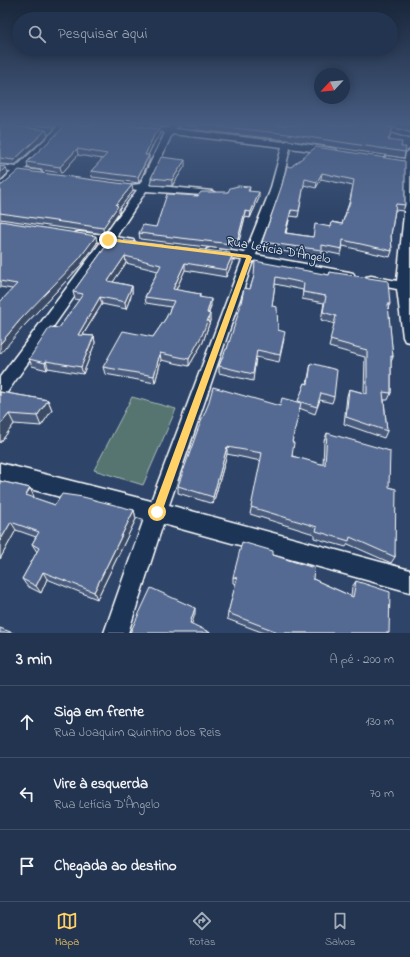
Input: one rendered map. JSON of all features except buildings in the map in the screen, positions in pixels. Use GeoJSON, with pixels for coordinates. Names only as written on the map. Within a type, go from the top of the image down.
{"type":"FeatureCollection","features":[{"type":"Feature","properties":{"kind":"street"},"geometry":{"type":"LineString","coordinates":[[0,188],[34,155]]}},
{"type":"Feature","properties":{"kind":"street"},"geometry":{"type":"LineString","coordinates":[[0,388],[108,240],[143,188],[160,155]]}},
{"type":"Feature","properties":{"kind":"street"},"geometry":{"type":"LineString","coordinates":[[116,633],[157,512],[249,257],[275,191],[284,155]]}},
{"type":"Feature","properties":{"kind":"street"},"geometry":{"type":"LineString","coordinates":[[378,158],[410,159],[406,286],[410,336]]}},
{"type":"Feature","properties":{"kind":"street"},"geometry":{"type":"LineString","coordinates":[[0,168],[49,175]]}},
{"type":"Feature","properties":{"kind":"street"},"geometry":{"type":"LineString","coordinates":[[127,186],[212,194]]}},
{"type":"Feature","properties":{"kind":"street"},"geometry":{"type":"LineString","coordinates":[[70,234],[139,243]]}},
{"type":"Feature","properties":{"kind":"street","name":"Rua Letícia D'Ângelo"},"geometry":{"type":"LineString","coordinates":[[202,251],[249,257],[406,286]]}},
{"type":"Feature","properties":{"kind":"street"},"geometry":{"type":"LineString","coordinates":[[0,472],[157,512],[410,581]]}},
{"type":"Feature","properties":{"kind":"green space"},"geometry":{"type":"Polygon","coordinates":[[[132,397],[176,409],[143,485],[94,470],[132,397]]]}},
{"type":"Feature","properties":{"kind":"route"},"geometry":{"type":"LineString","coordinates":[[108,240],[249,257],[157,512]]}}]}
